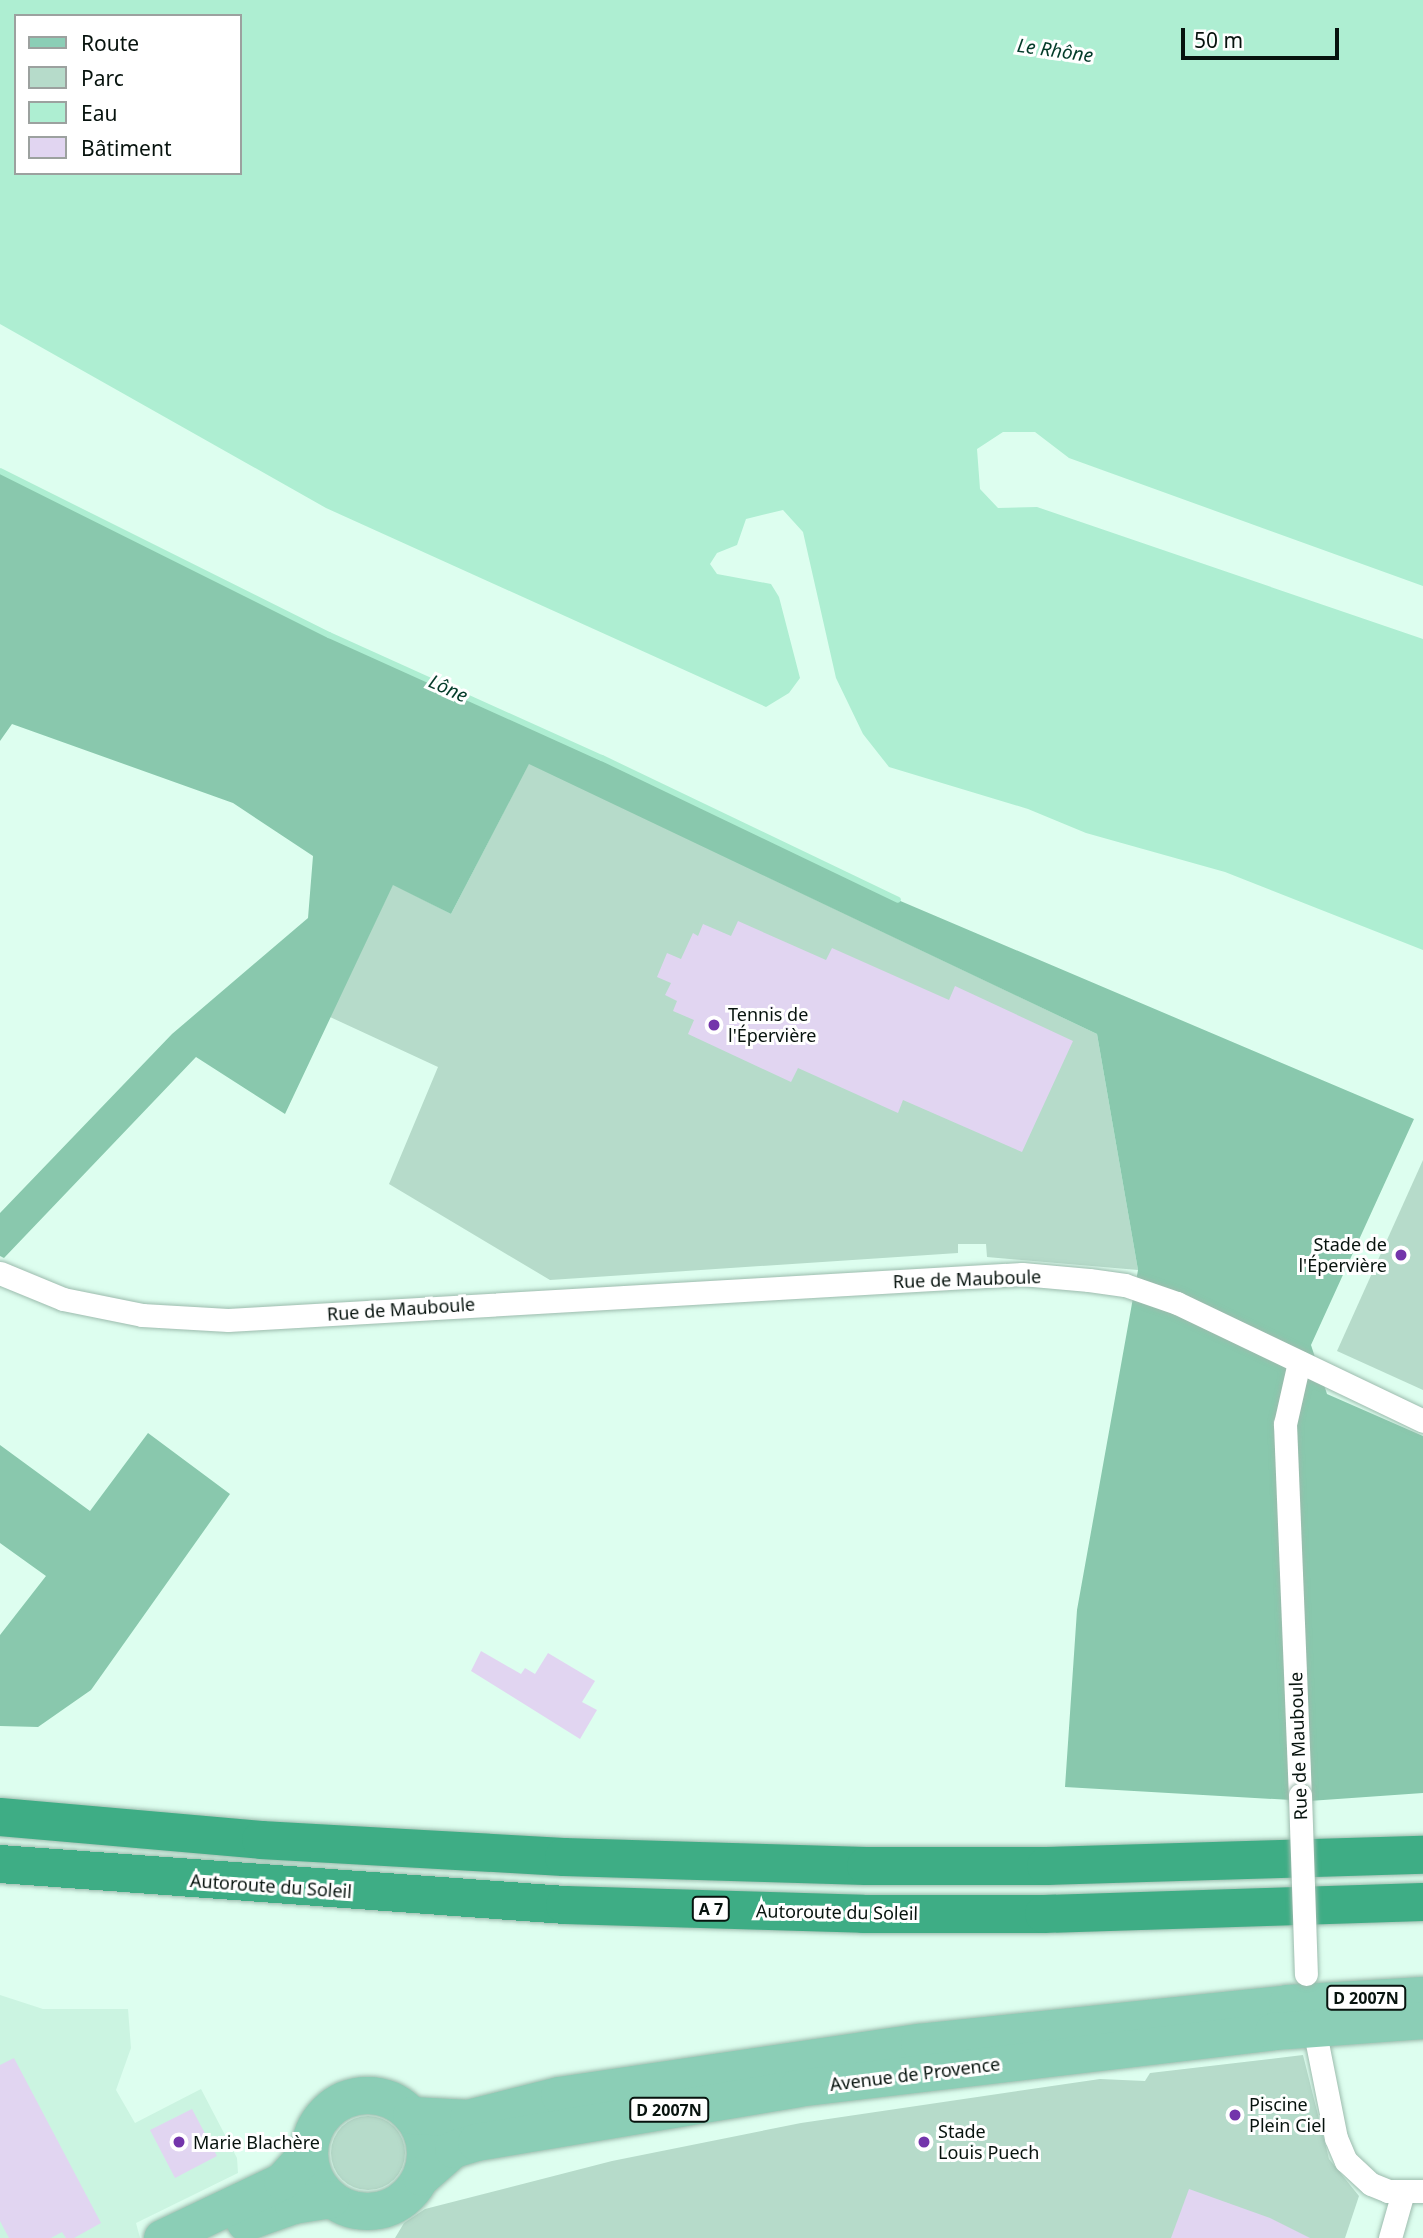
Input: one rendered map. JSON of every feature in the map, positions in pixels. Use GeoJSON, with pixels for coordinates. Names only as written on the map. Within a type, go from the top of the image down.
{"type":"FeatureCollection","features":[{"type":"Feature","properties":{"kind":"highway"},"geometry":{"type":"LineString","coordinates":[[0,1817],[261,1840],[523,1854],[866,1866],[1129,1864],[1423,1855]]}},
{"type":"Feature","properties":{"kind":"highway","name":"Autoroute du Soleil"},"geometry":{"type":"LineString","coordinates":[[0,1864],[565,1905],[850,1913],[1071,1913],[1423,1902]]}},
{"type":"Feature","properties":{"kind":"main road","name":"Avenue de Provence"},"geometry":{"type":"LineString","coordinates":[[411,2115],[468,2118],[559,2095],[919,2042],[1310,2001],[1423,1995]]}},
{"type":"Feature","properties":{"kind":"main road","name":"Avenue de Provence"},"geometry":{"type":"LineString","coordinates":[[421,2177],[453,2149],[476,2142],[1310,2001],[1423,2020]]}},
{"type":"Feature","properties":{"kind":"main road"},"geometry":{"type":"LineString","coordinates":[[162,2238],[282,2181],[309,2151],[323,2116],[346,2099],[375,2095],[395,2102],[411,2115],[425,2145],[421,2177],[403,2199],[379,2211],[346,2208],[331,2199],[315,2178],[309,2151]]}},
{"type":"Feature","properties":{"kind":"main road"},"geometry":{"type":"LineString","coordinates":[[206,2238],[282,2208],[331,2199]]}},
{"type":"Feature","properties":{"kind":"street","name":"Rue de Mauboule"},"geometry":{"type":"LineString","coordinates":[[0,1273],[63,1299],[129,1312],[228,1320],[1022,1274],[1125,1285],[1177,1303],[1299,1362],[1285,1424],[1310,2001],[1336,2138],[1346,2161],[1371,2183],[1404,2191]]}},
{"type":"Feature","properties":{"kind":"street"},"geometry":{"type":"LineString","coordinates":[[1299,1362],[1423,1421]]}},
{"type":"Feature","properties":{"kind":"street"},"geometry":{"type":"LineString","coordinates":[[1390,2238],[1404,2191]]}},
{"type":"Feature","properties":{"kind":"shaded area"},"geometry":{"type":"Polygon","coordinates":[[[0,471],[329,635],[602,758],[898,900],[1414,1119],[1311,1345],[1327,1394],[1423,1436],[1423,1793],[1309,1801],[1065,1787],[1077,1610],[1138,1270],[1097,1034],[529,764],[451,914],[393,885],[285,1114],[196,1057],[4,1258],[0,1256],[0,1213],[172,1034],[308,918],[313,856],[233,803],[12,724],[0,741],[0,471]]]}},
{"type":"Feature","properties":{"kind":"shaded area"},"geometry":{"type":"Polygon","coordinates":[[[148,1433],[230,1494],[91,1690],[38,1727],[0,1726],[0,1635],[46,1576],[0,1543],[0,1445],[90,1511],[148,1433]]]}},
{"type":"Feature","properties":{"kind":"shaded area"},"geometry":{"type":"Polygon","coordinates":[[[0,1995],[43,2009],[128,2009],[131,2048],[116,2090],[135,2123],[201,2089],[237,2158],[238,2173],[136,2223],[140,2238],[0,2238],[0,1995]]]}},
{"type":"Feature","properties":{"kind":"green space","name":"Tennis de l'Épervière"},"geometry":{"type":"Polygon","coordinates":[[[529,763],[1097,1034],[1138,1270],[987,1257],[986,1244],[958,1244],[958,1253],[550,1280],[389,1184],[438,1067],[330,1017],[393,884],[451,914],[529,763]]]}},
{"type":"Feature","properties":{"kind":"green space","name":"Stade de l'Épervière"},"geometry":{"type":"Polygon","coordinates":[[[1423,1160],[1423,1390],[1337,1351],[1423,1160]]]}},
{"type":"Feature","properties":{"kind":"green space","name":"Stade Louis Puech"},"geometry":{"type":"Polygon","coordinates":[[[1303,2055],[1329,2159],[1359,2196],[1345,2238],[395,2238],[404,2223],[425,2209],[612,2161],[801,2123],[1100,2079],[1145,2081],[1150,2073],[1303,2055]]]}},
{"type":"Feature","properties":{"kind":"green space"},"geometry":{"type":"Polygon","coordinates":[[[368,2116],[382,2119],[394,2127],[402,2139],[405,2153],[402,2167],[394,2179],[382,2187],[368,2190],[354,2187],[342,2179],[334,2167],[331,2153],[334,2139],[342,2127],[354,2119],[368,2116]]]}},
{"type":"Feature","properties":{"kind":"water","name":"Le Rhône"},"geometry":{"type":"Polygon","coordinates":[[[0,0],[1423,0],[1423,586],[1069,458],[1035,432],[1003,432],[977,449],[980,489],[998,508],[1037,507],[1423,639],[1423,950],[1225,872],[1086,833],[1028,809],[889,767],[863,734],[836,678],[803,532],[783,510],[746,519],[737,545],[717,553],[710,564],[717,574],[771,584],[779,597],[800,678],[789,693],[766,707],[326,508],[0,324],[0,0]]]}},
{"type":"Feature","properties":{"kind":"building"},"geometry":{"type":"Polygon","coordinates":[[[738,921],[826,960],[832,948],[949,1000],[955,986],[1073,1041],[1022,1152],[903,1100],[898,1113],[798,1068],[791,1082],[688,1034],[694,1020],[673,1011],[677,1001],[665,995],[671,983],[657,977],[667,953],[681,959],[693,933],[698,936],[703,924],[731,936],[738,921]]]}},
{"type":"Feature","properties":{"kind":"building"},"geometry":{"type":"Polygon","coordinates":[[[481,1651],[521,1674],[525,1668],[535,1674],[548,1653],[595,1681],[582,1702],[597,1710],[580,1739],[471,1671],[481,1651]]]}},
{"type":"Feature","properties":{"kind":"building"},"geometry":{"type":"Polygon","coordinates":[[[14,2058],[101,2223],[74,2238],[66,2238],[62,2232],[51,2238],[9,2238],[0,2221],[0,2065],[14,2058]]]}},
{"type":"Feature","properties":{"kind":"building"},"geometry":{"type":"Polygon","coordinates":[[[192,2109],[217,2156],[175,2178],[150,2130],[192,2109]]]}},
{"type":"Feature","properties":{"kind":"building"},"geometry":{"type":"Polygon","coordinates":[[[1189,2189],[1270,2218],[1310,2238],[1171,2238],[1189,2189]]]}},
{"type":"Feature","properties":{"kind":"waterway","name":"Lône"},"geometry":{"type":"LineString","coordinates":[[0,471],[329,635],[602,758],[898,900]]}},
{"type":"Feature","properties":{"kind":"place","name":"Tennis de l'Épervière"},"geometry":{"type":"Point","coordinates":[714,1025]}},
{"type":"Feature","properties":{"kind":"place","name":"Stade de l'Épervière"},"geometry":{"type":"Point","coordinates":[1401,1255]}},
{"type":"Feature","properties":{"kind":"place","name":"Piscine Plein Ciel"},"geometry":{"type":"Point","coordinates":[1235,2115]}},
{"type":"Feature","properties":{"kind":"place","name":"Marie Blachère"},"geometry":{"type":"Point","coordinates":[179,2142]}},
{"type":"Feature","properties":{"kind":"place","name":"Stade Louis Puech"},"geometry":{"type":"Point","coordinates":[924,2142]}}]}
